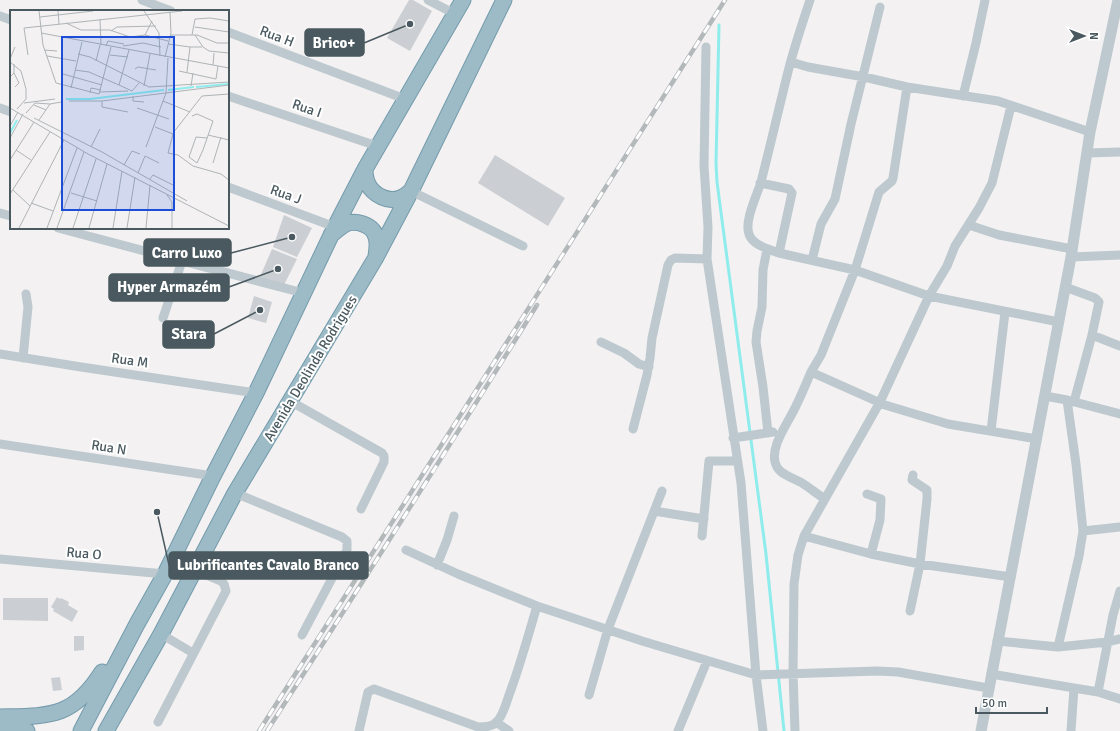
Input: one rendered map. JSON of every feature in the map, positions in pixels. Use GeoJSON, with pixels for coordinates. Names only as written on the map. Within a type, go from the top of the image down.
{"type":"FeatureCollection","features":[{"type":"Feature","properties":{"kind":"highway"},"geometry":{"type":"LineString","coordinates":[[81,731],[165,574],[256,392],[364,169],[464,0]]}},
{"type":"Feature","properties":{"kind":"highway","name":"Avenida Deolinda Rodrigues"},"geometry":{"type":"LineString","coordinates":[[106,731],[161,634],[234,493],[375,259],[411,191],[504,0]]}},
{"type":"Feature","properties":{"kind":"highway"},"geometry":{"type":"LineString","coordinates":[[364,169],[369,186],[375,193],[384,198],[392,200],[401,198],[411,191]]}},
{"type":"Feature","properties":{"kind":"highway"},"geometry":{"type":"LineString","coordinates":[[333,231],[345,224],[357,222],[366,225],[373,231],[376,237],[377,248],[375,259]]}},
{"type":"Feature","properties":{"kind":"highway"},"geometry":{"type":"LineString","coordinates":[[0,717],[49,715],[74,705],[90,690],[137,624]]}},
{"type":"Feature","properties":{"kind":"highway"},"geometry":{"type":"LineString","coordinates":[[0,730],[22,729],[27,731]]}},
{"type":"Feature","properties":{"kind":"street"},"geometry":{"type":"LineString","coordinates":[[142,0],[168,10]]}},
{"type":"Feature","properties":{"kind":"street"},"geometry":{"type":"LineString","coordinates":[[428,0],[455,14]]}},
{"type":"Feature","properties":{"kind":"street"},"geometry":{"type":"LineString","coordinates":[[810,0],[790,62],[760,183],[748,222],[747,230],[752,240],[767,249],[779,253],[855,270],[929,296],[1059,322]]}},
{"type":"Feature","properties":{"kind":"street"},"geometry":{"type":"LineString","coordinates":[[963,96],[985,0]]}},
{"type":"Feature","properties":{"kind":"street"},"geometry":{"type":"LineString","coordinates":[[981,731],[997,641],[1011,577],[1066,288],[1090,132],[1118,0]]}},
{"type":"Feature","properties":{"kind":"street"},"geometry":{"type":"LineString","coordinates":[[812,260],[821,224],[835,200],[851,124],[864,77],[880,7]]}},
{"type":"Feature","properties":{"kind":"street"},"geometry":{"type":"LineString","coordinates":[[0,16],[10,20]]}},
{"type":"Feature","properties":{"kind":"street","name":"Rua H"},"geometry":{"type":"LineString","coordinates":[[229,32],[405,99]]}},
{"type":"Feature","properties":{"kind":"street"},"geometry":{"type":"LineString","coordinates":[[706,47],[704,166],[708,227],[707,259],[737,437],[737,461],[742,498],[756,675],[763,731]]}},
{"type":"Feature","properties":{"kind":"street"},"geometry":{"type":"LineString","coordinates":[[790,62],[906,87],[998,101],[1090,132]]}},
{"type":"Feature","properties":{"kind":"street"},"geometry":{"type":"LineString","coordinates":[[824,499],[803,483],[783,473],[777,468],[774,459],[774,451],[821,355],[855,270],[879,192],[892,181],[906,87]]}},
{"type":"Feature","properties":{"kind":"street","name":"Rua I"},"geometry":{"type":"LineString","coordinates":[[229,96],[377,146]]}},
{"type":"Feature","properties":{"kind":"street"},"geometry":{"type":"LineString","coordinates":[[795,731],[789,674],[795,570],[804,536],[880,402],[929,296],[946,266],[954,246],[969,226],[992,183],[1011,106]]}},
{"type":"Feature","properties":{"kind":"street"},"geometry":{"type":"LineString","coordinates":[[0,108],[10,112]]}},
{"type":"Feature","properties":{"kind":"street"},"geometry":{"type":"LineString","coordinates":[[1087,152],[1120,152]]}},
{"type":"Feature","properties":{"kind":"street"},"geometry":{"type":"LineString","coordinates":[[760,183],[789,189],[792,193],[779,253]]}},
{"type":"Feature","properties":{"kind":"street","name":"Rua J"},"geometry":{"type":"LineString","coordinates":[[229,187],[333,231]]}},
{"type":"Feature","properties":{"kind":"street"},"geometry":{"type":"LineString","coordinates":[[411,191],[524,246]]}},
{"type":"Feature","properties":{"kind":"street"},"geometry":{"type":"LineString","coordinates":[[0,212],[10,216]]}},
{"type":"Feature","properties":{"kind":"street"},"geometry":{"type":"LineString","coordinates":[[969,226],[1072,253],[1120,255]]}},
{"type":"Feature","properties":{"kind":"street"},"geometry":{"type":"LineString","coordinates":[[62,229],[303,293]]}},
{"type":"Feature","properties":{"kind":"street"},"geometry":{"type":"LineString","coordinates":[[764,433],[763,387],[756,342],[762,307],[763,270],[767,249]]}},
{"type":"Feature","properties":{"kind":"street"},"geometry":{"type":"LineString","coordinates":[[633,429],[649,367],[652,338],[668,265],[671,260],[675,258],[707,259]]}},
{"type":"Feature","properties":{"kind":"street"},"geometry":{"type":"LineString","coordinates":[[163,318],[182,261]]}},
{"type":"Feature","properties":{"kind":"street"},"geometry":{"type":"LineString","coordinates":[[1058,647],[1079,556],[1083,531],[1070,401],[1092,335],[1099,302],[1095,298],[1066,288]]}},
{"type":"Feature","properties":{"kind":"street"},"geometry":{"type":"LineString","coordinates":[[23,358],[28,307],[26,294]]}},
{"type":"Feature","properties":{"kind":"street"},"geometry":{"type":"LineString","coordinates":[[991,431],[1005,312]]}},
{"type":"Feature","properties":{"kind":"street"},"geometry":{"type":"LineString","coordinates":[[1092,335],[1120,346]]}},
{"type":"Feature","properties":{"kind":"street"},"geometry":{"type":"LineString","coordinates":[[601,342],[624,353],[639,364],[649,367]]}},
{"type":"Feature","properties":{"kind":"street","name":"Rua M"},"geometry":{"type":"LineString","coordinates":[[0,354],[256,392]]}},
{"type":"Feature","properties":{"kind":"street"},"geometry":{"type":"LineString","coordinates":[[812,372],[880,402],[948,424],[1037,439]]}},
{"type":"Feature","properties":{"kind":"street"},"geometry":{"type":"LineString","coordinates":[[1045,396],[1120,414]]}},
{"type":"Feature","properties":{"kind":"street"},"geometry":{"type":"LineString","coordinates":[[290,401],[382,453],[384,456],[384,462],[361,509]]}},
{"type":"Feature","properties":{"kind":"street"},"geometry":{"type":"LineString","coordinates":[[737,437],[782,432]]}},
{"type":"Feature","properties":{"kind":"street","name":"Rua N"},"geometry":{"type":"LineString","coordinates":[[0,444],[213,476]]}},
{"type":"Feature","properties":{"kind":"street"},"geometry":{"type":"LineString","coordinates":[[702,536],[709,461],[737,461]]}},
{"type":"Feature","properties":{"kind":"street"},"geometry":{"type":"LineString","coordinates":[[910,611],[920,564],[927,490],[912,480],[913,476]]}},
{"type":"Feature","properties":{"kind":"street"},"geometry":{"type":"LineString","coordinates":[[589,695],[608,629],[662,491]]}},
{"type":"Feature","properties":{"kind":"street"},"geometry":{"type":"LineString","coordinates":[[234,493],[347,541],[347,550],[302,635]]}},
{"type":"Feature","properties":{"kind":"street"},"geometry":{"type":"LineString","coordinates":[[867,494],[881,499],[880,520],[871,554]]}},
{"type":"Feature","properties":{"kind":"street"},"geometry":{"type":"LineString","coordinates":[[654,511],[704,520]]}},
{"type":"Feature","properties":{"kind":"street"},"geometry":{"type":"LineString","coordinates":[[437,565],[454,516]]}},
{"type":"Feature","properties":{"kind":"street"},"geometry":{"type":"LineString","coordinates":[[1083,531],[1120,527]]}},
{"type":"Feature","properties":{"kind":"street"},"geometry":{"type":"LineString","coordinates":[[804,536],[871,554],[920,564],[1011,577]]}},
{"type":"Feature","properties":{"kind":"street"},"geometry":{"type":"LineString","coordinates":[[406,550],[437,565],[537,606],[707,661],[756,675],[770,676],[877,671],[898,672],[988,688]]}},
{"type":"Feature","properties":{"kind":"street","name":"Rua O"},"geometry":{"type":"LineString","coordinates":[[0,559],[165,574]]}},
{"type":"Feature","properties":{"kind":"street"},"geometry":{"type":"LineString","coordinates":[[158,722],[226,590],[221,581],[195,570]]}},
{"type":"Feature","properties":{"kind":"street"},"geometry":{"type":"LineString","coordinates":[[1098,692],[1112,615],[1120,591]]}},
{"type":"Feature","properties":{"kind":"street"},"geometry":{"type":"LineString","coordinates":[[359,731],[368,692],[374,689],[478,727],[492,726],[496,722],[506,704],[520,665],[537,606]]}},
{"type":"Feature","properties":{"kind":"street"},"geometry":{"type":"LineString","coordinates":[[161,634],[193,653]]}},
{"type":"Feature","properties":{"kind":"street"},"geometry":{"type":"LineString","coordinates":[[997,641],[1058,647],[1107,642],[1120,639]]}},
{"type":"Feature","properties":{"kind":"street"},"geometry":{"type":"LineString","coordinates":[[678,731],[707,661]]}},
{"type":"Feature","properties":{"kind":"street"},"geometry":{"type":"LineString","coordinates":[[991,674],[1098,692],[1120,699]]}},
{"type":"Feature","properties":{"kind":"street"},"geometry":{"type":"LineString","coordinates":[[1072,731],[1074,688]]}},
{"type":"Feature","properties":{"kind":"street"},"geometry":{"type":"LineString","coordinates":[[496,722],[509,731]]}},
{"type":"Feature","properties":{"kind":"building"},"geometry":{"type":"Polygon","coordinates":[[[409,0],[413,0],[432,11],[410,51],[387,38],[409,0]]]}},
{"type":"Feature","properties":{"kind":"building"},"geometry":{"type":"Polygon","coordinates":[[[495,155],[565,198],[548,226],[478,183],[495,155]]]}},
{"type":"Feature","properties":{"kind":"building"},"geometry":{"type":"Polygon","coordinates":[[[284,215],[312,228],[297,257],[273,247],[284,215]]]}},
{"type":"Feature","properties":{"kind":"building"},"geometry":{"type":"Polygon","coordinates":[[[272,249],[297,259],[284,285],[259,279],[272,249]]]}},
{"type":"Feature","properties":{"kind":"building"},"geometry":{"type":"Polygon","coordinates":[[[254,296],[272,302],[266,323],[248,318],[254,296]]]}},
{"type":"Feature","properties":{"kind":"building"},"geometry":{"type":"Polygon","coordinates":[[[57,597],[69,602],[68,605],[78,611],[72,622],[53,611],[54,609],[51,607],[57,597]]]}},
{"type":"Feature","properties":{"kind":"building"},"geometry":{"type":"Polygon","coordinates":[[[3,598],[48,598],[48,621],[3,620],[3,598]]]}},
{"type":"Feature","properties":{"kind":"building"},"geometry":{"type":"Polygon","coordinates":[[[74,636],[84,636],[84,650],[74,651],[74,636]]]}},
{"type":"Feature","properties":{"kind":"building"},"geometry":{"type":"Polygon","coordinates":[[[60,677],[62,690],[53,691],[51,678],[60,677]]]}},
{"type":"Feature","properties":{"kind":"waterway"},"geometry":{"type":"LineString","coordinates":[[719,25],[716,164],[717,182],[766,554],[784,731]]}},
{"type":"Feature","properties":{"kind":"railway"},"geometry":{"type":"LineString","coordinates":[[259,731],[725,0]]}},
{"type":"Feature","properties":{"kind":"railway"},"geometry":{"type":"LineString","coordinates":[[267,731],[537,305]]}},
{"type":"Feature","properties":{"kind":"place","name":"Brico+"},"geometry":{"type":"Point","coordinates":[410,24]}},
{"type":"Feature","properties":{"kind":"place","name":"Carro Luxo"},"geometry":{"type":"Point","coordinates":[292,237]}},
{"type":"Feature","properties":{"kind":"place","name":"Hyper Armazém"},"geometry":{"type":"Point","coordinates":[278,269]}},
{"type":"Feature","properties":{"kind":"place","name":"Stara"},"geometry":{"type":"Point","coordinates":[260,310]}},
{"type":"Feature","properties":{"kind":"place","name":"Lubrificantes Cavalo Branco"},"geometry":{"type":"Point","coordinates":[157,512]}}]}
